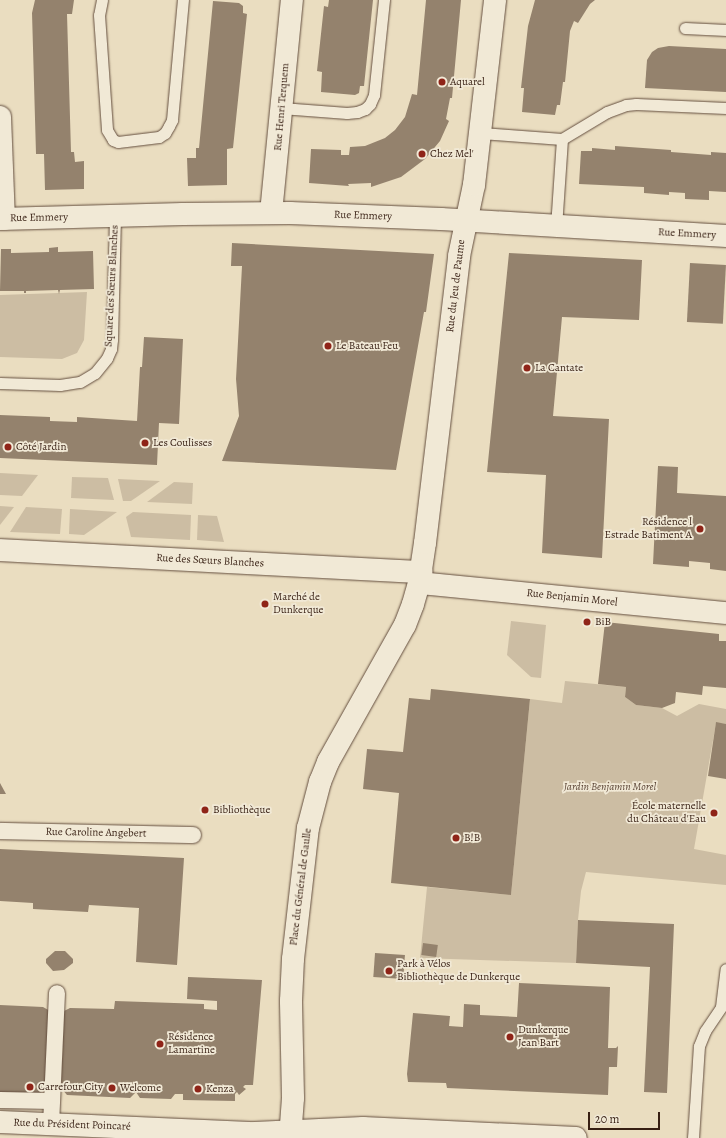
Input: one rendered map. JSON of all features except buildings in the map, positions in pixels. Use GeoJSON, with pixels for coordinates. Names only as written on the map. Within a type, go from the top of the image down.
{"type":"FeatureCollection","features":[{"type":"Feature","properties":{"kind":"street","name":"Rue Henri Terquem"},"geometry":{"type":"LineString","coordinates":[[271,213],[292,0]]}},
{"type":"Feature","properties":{"kind":"street","name":"Rue du Jeu de Paume"},"geometry":{"type":"LineString","coordinates":[[420,578],[459,256],[474,185],[481,134],[495,0]]}},
{"type":"Feature","properties":{"kind":"street"},"geometry":{"type":"LineString","coordinates":[[0,117],[2,219]]}},
{"type":"Feature","properties":{"kind":"street","name":"Rue Emmery"},"geometry":{"type":"LineString","coordinates":[[2,219],[271,213],[466,221],[726,236]]}},
{"type":"Feature","properties":{"kind":"street","name":"Rue des Sœurs Blanches"},"geometry":{"type":"LineString","coordinates":[[0,550],[420,578]]}},
{"type":"Feature","properties":{"kind":"street","name":"Rue Benjamin Morel"},"geometry":{"type":"LineString","coordinates":[[420,578],[726,613]]}},
{"type":"Feature","properties":{"kind":"street","name":"Place du Général de Gaulle"},"geometry":{"type":"LineString","coordinates":[[290,1135],[293,1098],[291,1001],[293,959],[304,854],[311,814],[320,782],[328,762],[405,625],[414,604],[420,578]]}},
{"type":"Feature","properties":{"kind":"street","name":"Rue Caroline Angebert"},"geometry":{"type":"LineString","coordinates":[[0,831],[192,835]]}},
{"type":"Feature","properties":{"kind":"street"},"geometry":{"type":"LineString","coordinates":[[50,1124],[57,993]]}},
{"type":"Feature","properties":{"kind":"street"},"geometry":{"type":"LineString","coordinates":[[0,1100],[52,1101]]}},
{"type":"Feature","properties":{"kind":"street","name":"Rue du Président Poincaré"},"geometry":{"type":"LineString","coordinates":[[0,1122],[290,1135],[330,1128],[363,1128],[576,1138]]}},
{"type":"Feature","properties":{"kind":"lane"},"geometry":{"type":"LineString","coordinates":[[102,0],[99,15],[107,130],[113,140],[118,142],[159,137],[165,133],[172,120],[183,0]]}},
{"type":"Feature","properties":{"kind":"lane"},"geometry":{"type":"LineString","coordinates":[[281,108],[347,112],[357,112],[366,109],[374,95],[384,0]]}},
{"type":"Feature","properties":{"kind":"lane"},"geometry":{"type":"LineString","coordinates":[[685,28],[726,30]]}},
{"type":"Feature","properties":{"kind":"lane"},"geometry":{"type":"LineString","coordinates":[[481,134],[562,139],[606,112],[626,105],[636,104],[726,108]]}},
{"type":"Feature","properties":{"kind":"lane"},"geometry":{"type":"LineString","coordinates":[[556,226],[562,139]]}},
{"type":"Feature","properties":{"kind":"lane","name":"Square des Sœurs Blanches"},"geometry":{"type":"LineString","coordinates":[[0,383],[60,385],[80,382],[95,373],[107,358],[111,349],[112,339],[115,216]]}},
{"type":"Feature","properties":{"kind":"lane"},"geometry":{"type":"LineString","coordinates":[[693,1138],[699,1046],[705,1031],[721,1007],[726,969]]}},
{"type":"Feature","properties":{"kind":"green space"},"geometry":{"type":"Polygon","coordinates":[[[87,292],[84,340],[77,353],[62,359],[0,357],[0,295],[87,292]]]}},
{"type":"Feature","properties":{"kind":"green space"},"geometry":{"type":"Polygon","coordinates":[[[0,473],[38,475],[22,496],[0,495],[0,473]]]}},
{"type":"Feature","properties":{"kind":"green space"},"geometry":{"type":"Polygon","coordinates":[[[72,477],[108,478],[114,500],[71,498],[72,477]]]}},
{"type":"Feature","properties":{"kind":"green space"},"geometry":{"type":"Polygon","coordinates":[[[118,479],[160,481],[131,501],[123,501],[118,479]]]}},
{"type":"Feature","properties":{"kind":"green space"},"geometry":{"type":"Polygon","coordinates":[[[174,482],[193,483],[192,504],[147,502],[174,482]]]}},
{"type":"Feature","properties":{"kind":"green space"},"geometry":{"type":"Polygon","coordinates":[[[0,506],[14,507],[0,525],[0,506]]]}},
{"type":"Feature","properties":{"kind":"green space"},"geometry":{"type":"Polygon","coordinates":[[[26,507],[62,509],[60,534],[10,532],[26,507]]]}},
{"type":"Feature","properties":{"kind":"green space"},"geometry":{"type":"Polygon","coordinates":[[[70,509],[117,512],[84,535],[69,534],[70,509]]]}},
{"type":"Feature","properties":{"kind":"green space"},"geometry":{"type":"Polygon","coordinates":[[[133,512],[191,515],[190,540],[131,537],[126,517],[133,512]]]}},
{"type":"Feature","properties":{"kind":"green space"},"geometry":{"type":"Polygon","coordinates":[[[198,515],[217,516],[224,542],[197,540],[198,515]]]}},
{"type":"Feature","properties":{"kind":"green space"},"geometry":{"type":"Polygon","coordinates":[[[511,621],[546,625],[541,678],[531,677],[507,655],[511,621]]]}},
{"type":"Feature","properties":{"kind":"green space","name":"Jardin Benjamin Morel"},"geometry":{"type":"Polygon","coordinates":[[[565,681],[626,687],[625,697],[636,705],[662,708],[677,716],[699,704],[726,709],[726,724],[716,723],[694,849],[726,855],[726,885],[586,872],[581,891],[576,963],[420,958],[427,887],[511,895],[530,699],[562,703],[565,681]]]}},
{"type":"Feature","properties":{"kind":"place","name":"Aquarel"},"geometry":{"type":"Point","coordinates":[442,82]}},
{"type":"Feature","properties":{"kind":"place","name":"Chez Mel'"},"geometry":{"type":"Point","coordinates":[422,154]}},
{"type":"Feature","properties":{"kind":"place","name":"Le Bateau Feu"},"geometry":{"type":"Point","coordinates":[328,346]}},
{"type":"Feature","properties":{"kind":"place","name":"La Cantate"},"geometry":{"type":"Point","coordinates":[527,368]}},
{"type":"Feature","properties":{"kind":"place","name":"Les Coulisses"},"geometry":{"type":"Point","coordinates":[145,443]}},
{"type":"Feature","properties":{"kind":"place","name":"Côté Jardin"},"geometry":{"type":"Point","coordinates":[8,447]}},
{"type":"Feature","properties":{"kind":"place","name":"Résidence l Estrade Batiment A"},"geometry":{"type":"Point","coordinates":[700,529]}},
{"type":"Feature","properties":{"kind":"place","name":"Marché de Dunkerque"},"geometry":{"type":"Point","coordinates":[265,604]}},
{"type":"Feature","properties":{"kind":"place","name":"BiB"},"geometry":{"type":"Point","coordinates":[587,622]}},
{"type":"Feature","properties":{"kind":"place","name":"Bibliothèque"},"geometry":{"type":"Point","coordinates":[205,810]}},
{"type":"Feature","properties":{"kind":"place","name":"École maternelle du Château d'Eau"},"geometry":{"type":"Point","coordinates":[714,813]}},
{"type":"Feature","properties":{"kind":"place","name":"B!B"},"geometry":{"type":"Point","coordinates":[456,838]}},
{"type":"Feature","properties":{"kind":"place","name":"Park à Vélos Bibliothèque de Dunkerque"},"geometry":{"type":"Point","coordinates":[389,971]}},
{"type":"Feature","properties":{"kind":"place","name":"Dunkerque Jean Bart"},"geometry":{"type":"Point","coordinates":[510,1037]}},
{"type":"Feature","properties":{"kind":"place","name":"Résidence Lamartine"},"geometry":{"type":"Point","coordinates":[160,1044]}},
{"type":"Feature","properties":{"kind":"place","name":"Carrefour City"},"geometry":{"type":"Point","coordinates":[30,1087]}},
{"type":"Feature","properties":{"kind":"place","name":"Welcome"},"geometry":{"type":"Point","coordinates":[112,1088]}},
{"type":"Feature","properties":{"kind":"place","name":"Kenza"},"geometry":{"type":"Point","coordinates":[198,1089]}}]}
